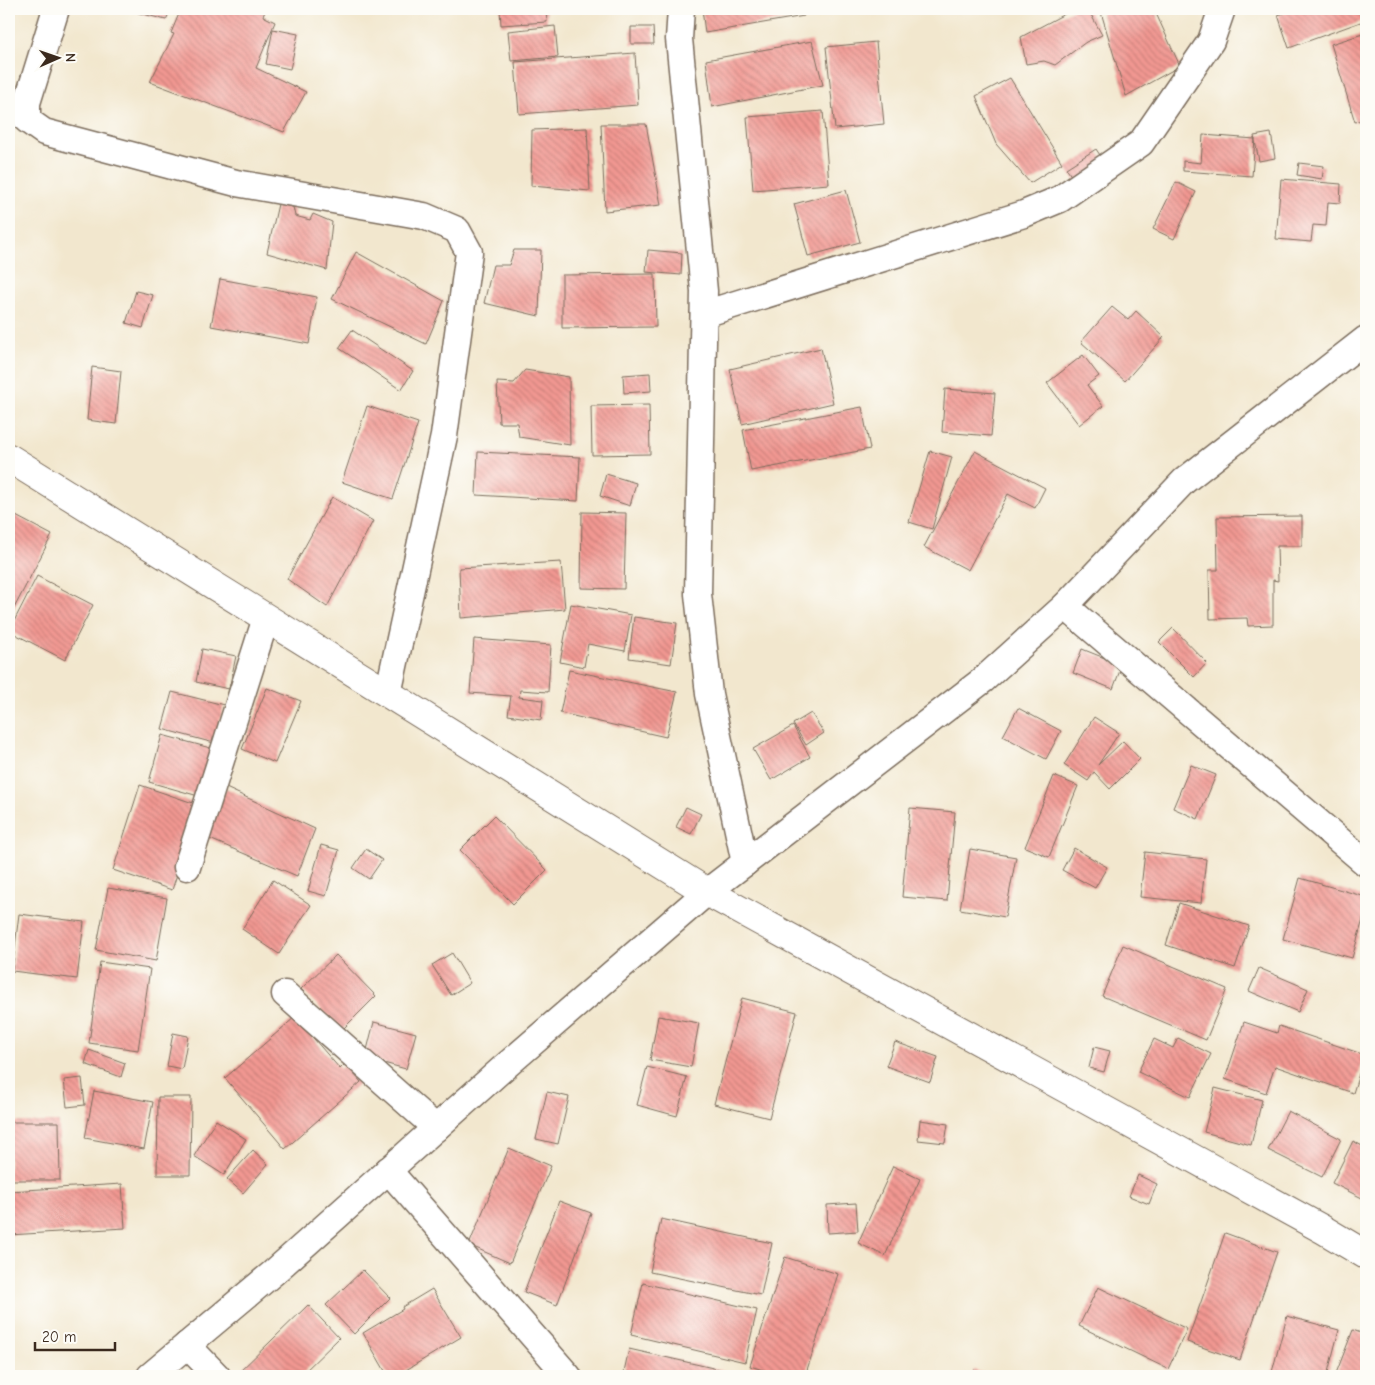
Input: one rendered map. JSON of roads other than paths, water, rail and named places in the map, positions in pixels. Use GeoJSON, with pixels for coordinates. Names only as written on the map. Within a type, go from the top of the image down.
{"type":"FeatureCollection","features":[{"type":"Feature","properties":{"kind":"street"},"geometry":{"type":"LineString","coordinates":[[56,9],[27,103],[27,120],[44,132],[236,183],[424,216],[457,230],[469,252],[444,436],[388,694]]}},
{"type":"Feature","properties":{"kind":"street"},"geometry":{"type":"LineString","coordinates":[[681,9],[679,39],[704,291],[698,594],[709,694],[745,863]]}},
{"type":"Feature","properties":{"kind":"street"},"geometry":{"type":"LineString","coordinates":[[704,314],[1024,214],[1060,199],[1140,143],[1212,41],[1222,9]]}},
{"type":"Feature","properties":{"kind":"street"},"geometry":{"type":"LineString","coordinates":[[151,1376],[273,1273],[501,1070],[708,892],[982,680],[1065,606],[1184,481],[1366,339]]}},
{"type":"Feature","properties":{"kind":"street"},"geometry":{"type":"LineString","coordinates":[[9,458],[708,892],[1324,1230],[1366,1255]]}},
{"type":"Feature","properties":{"kind":"street"},"geometry":{"type":"LineString","coordinates":[[1065,606],[1366,863]]}},
{"type":"Feature","properties":{"kind":"street"},"geometry":{"type":"LineString","coordinates":[[187,867],[266,618]]}},
{"type":"Feature","properties":{"kind":"street"},"geometry":{"type":"LineString","coordinates":[[285,994],[436,1128]]}},
{"type":"Feature","properties":{"kind":"street"},"geometry":{"type":"LineString","coordinates":[[388,1170],[568,1376]]}},
{"type":"Feature","properties":{"kind":"street"},"geometry":{"type":"LineString","coordinates":[[187,1345],[217,1376]]}}]}
